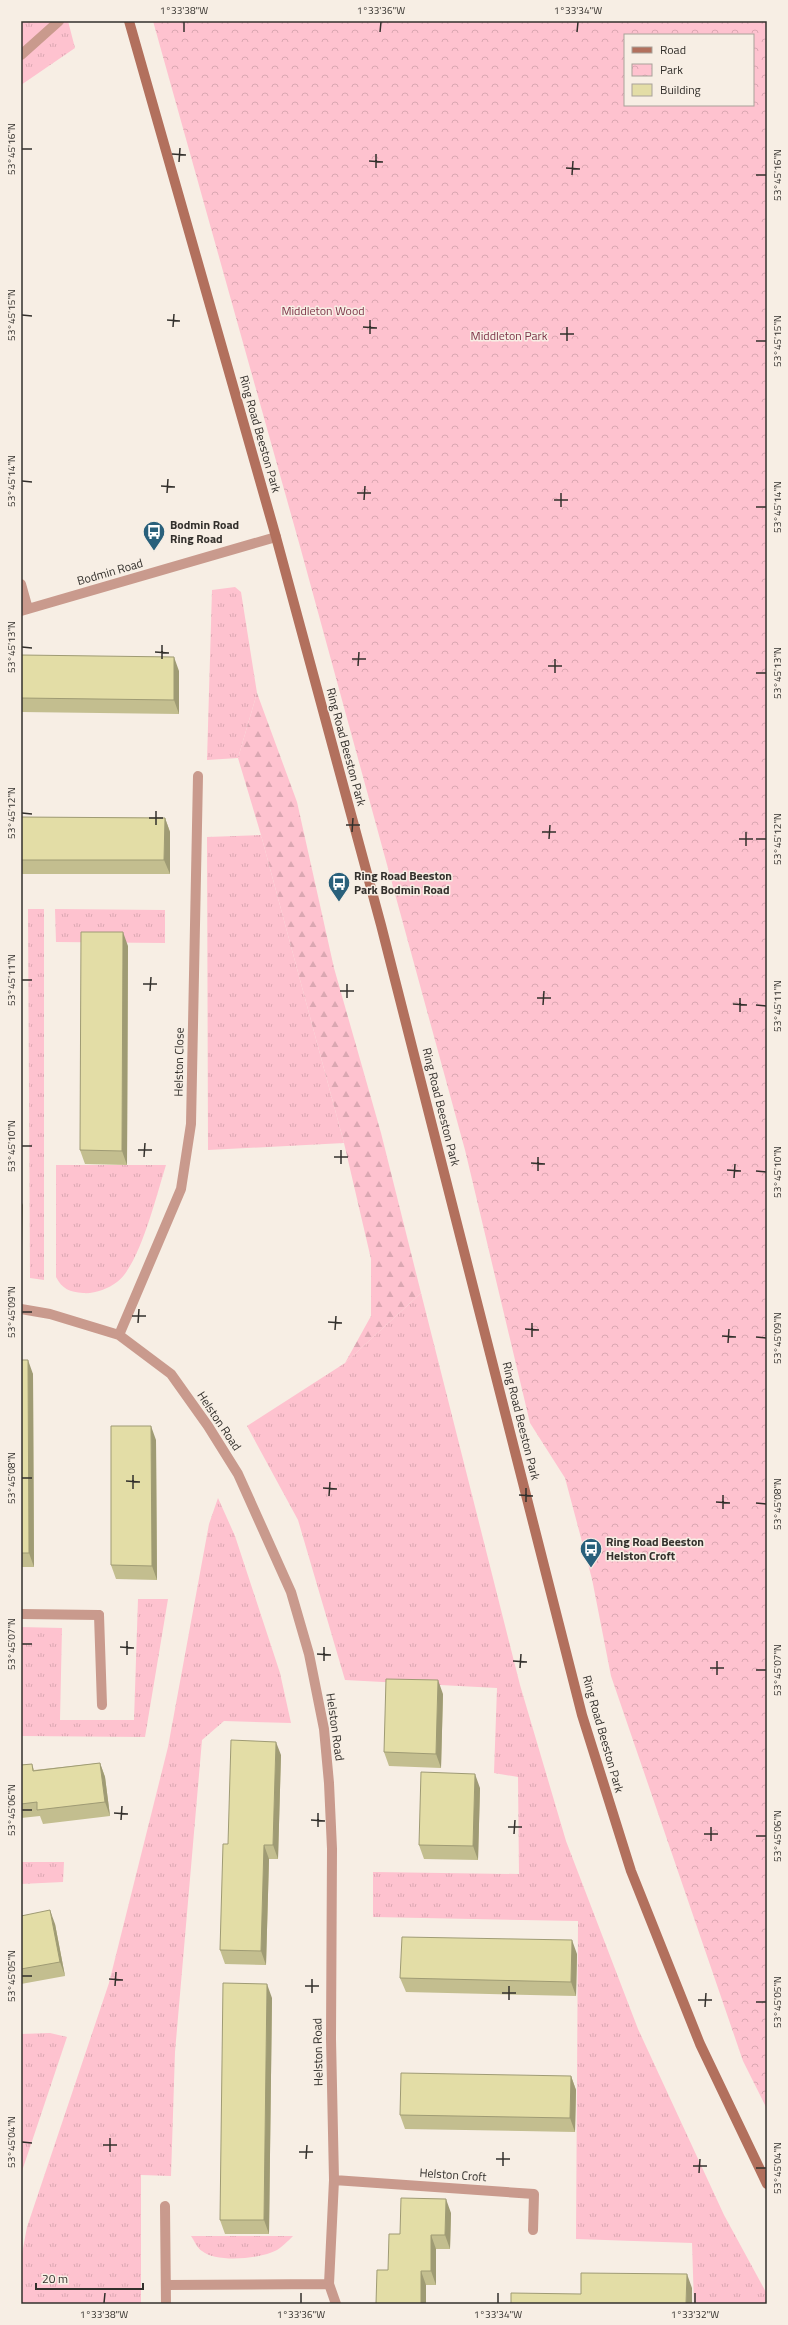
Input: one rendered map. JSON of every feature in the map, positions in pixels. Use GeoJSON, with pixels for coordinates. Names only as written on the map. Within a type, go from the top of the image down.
{"type":"FeatureCollection","features":[{"type":"Feature","properties":{"kind":"street"},"geometry":{"type":"LineString","coordinates":[[21,55],[59,21]]}},
{"type":"Feature","properties":{"kind":"street","name":"Ring Road Beeston Park"},"geometry":{"type":"LineString","coordinates":[[129,21],[276,537],[381,925],[582,1715],[631,1870],[700,2044],[767,2184]]}},
{"type":"Feature","properties":{"kind":"street","name":"Bodmin Road"},"geometry":{"type":"LineString","coordinates":[[24,610],[276,537]]}},
{"type":"Feature","properties":{"kind":"street"},"geometry":{"type":"LineString","coordinates":[[21,584],[24,610]]}},
{"type":"Feature","properties":{"kind":"street","name":"Helston Close"},"geometry":{"type":"LineString","coordinates":[[119,1336],[181,1189],[191,1124],[198,776]]}},
{"type":"Feature","properties":{"kind":"street","name":"Helston Road"},"geometry":{"type":"LineString","coordinates":[[21,1309],[50,1314],[119,1336],[171,1374],[238,1474],[282,1568],[309,1654],[324,1730],[329,1783],[332,1849],[331,2039],[334,2180],[329,2284],[336,2304]]}},
{"type":"Feature","properties":{"kind":"street"},"geometry":{"type":"LineString","coordinates":[[21,1614],[99,1615],[102,1705]]}},
{"type":"Feature","properties":{"kind":"street","name":"Helston Croft"},"geometry":{"type":"LineString","coordinates":[[334,2180],[534,2194],[533,2230]]}},
{"type":"Feature","properties":{"kind":"street"},"geometry":{"type":"LineString","coordinates":[[165,2206],[166,2304]]}},
{"type":"Feature","properties":{"kind":"street"},"geometry":{"type":"LineString","coordinates":[[166,2285],[329,2284]]}},
{"type":"Feature","properties":{"kind":"green space"},"geometry":{"type":"Polygon","coordinates":[[[21,21],[68,21],[75,48],[21,85],[21,21]]]}},
{"type":"Feature","properties":{"kind":"green space","name":"Middleton Park"},"geometry":{"type":"Polygon","coordinates":[[[153,21],[767,21],[767,2109],[743,2061],[611,1676],[592,1579],[565,1478],[530,1423],[465,1150],[301,550],[153,21]]]}},
{"type":"Feature","properties":{"kind":"green space"},"geometry":{"type":"Polygon","coordinates":[[[235,587],[241,592],[257,693],[238,758],[207,760],[212,590],[235,587]]]}},
{"type":"Feature","properties":{"kind":"green space"},"geometry":{"type":"Polygon","coordinates":[[[257,693],[297,802],[334,968],[381,1133],[421,1293],[345,1363],[371,1316],[371,1259],[344,1143],[261,835],[238,758],[257,693]]]}},
{"type":"Feature","properties":{"kind":"green space"},"geometry":{"type":"Polygon","coordinates":[[[261,835],[344,1143],[208,1150],[207,837],[261,835]]]}},
{"type":"Feature","properties":{"kind":"green space"},"geometry":{"type":"Polygon","coordinates":[[[28,909],[44,909],[44,1280],[30,1278],[28,909]]]}},
{"type":"Feature","properties":{"kind":"green space"},"geometry":{"type":"Polygon","coordinates":[[[55,909],[165,910],[165,943],[56,942],[55,909]]]}},
{"type":"Feature","properties":{"kind":"green space"},"geometry":{"type":"Polygon","coordinates":[[[56,1165],[166,1165],[147,1228],[133,1260],[117,1282],[109,1287],[92,1293],[78,1293],[70,1291],[64,1287],[56,1277],[56,1165]]]}},
{"type":"Feature","properties":{"kind":"green space"},"geometry":{"type":"Polygon","coordinates":[[[421,1293],[520,1685],[566,1841],[638,2029],[724,2215],[767,2294],[767,2304],[694,2304],[692,2243],[576,2239],[578,1921],[373,1917],[373,1872],[519,1874],[518,1777],[494,1773],[497,1688],[345,1680],[298,1520],[247,1426],[345,1363],[421,1293]]]}},
{"type":"Feature","properties":{"kind":"green space"},"geometry":{"type":"Polygon","coordinates":[[[218,1498],[235,1536],[280,1673],[291,1723],[224,1721],[202,1740],[175,2052],[171,2176],[141,2175],[141,2304],[21,2304],[21,2259],[27,2227],[109,1983],[168,1747],[209,1524],[218,1498]]]}},
{"type":"Feature","properties":{"kind":"green space"},"geometry":{"type":"Polygon","coordinates":[[[138,1599],[168,1599],[145,1737],[21,1736],[21,1627],[62,1628],[60,1720],[134,1720],[138,1599]]]}},
{"type":"Feature","properties":{"kind":"green space"},"geometry":{"type":"Polygon","coordinates":[[[21,1862],[64,1862],[63,1882],[21,1884],[21,1862]]]}},
{"type":"Feature","properties":{"kind":"green space"},"geometry":{"type":"Polygon","coordinates":[[[50,2033],[67,2037],[21,2174],[21,2034],[50,2033]]]}},
{"type":"Feature","properties":{"kind":"green space"},"geometry":{"type":"Polygon","coordinates":[[[191,2236],[293,2236],[279,2249],[270,2253],[260,2256],[228,2258],[209,2255],[202,2251],[191,2236]]]}},
{"type":"Feature","properties":{"kind":"building"},"geometry":{"type":"Polygon","coordinates":[[[21,655],[174,657],[174,700],[21,698],[21,655]]]}},
{"type":"Feature","properties":{"kind":"building"},"geometry":{"type":"Polygon","coordinates":[[[21,817],[165,818],[164,860],[21,860],[21,817]]]}},
{"type":"Feature","properties":{"kind":"building"},"geometry":{"type":"Polygon","coordinates":[[[81,932],[123,932],[122,1151],[80,1150],[81,932]]]}},
{"type":"Feature","properties":{"kind":"building"},"geometry":{"type":"Polygon","coordinates":[[[21,1360],[28,1360],[29,1553],[21,1553],[21,1360]]]}},
{"type":"Feature","properties":{"kind":"building"},"geometry":{"type":"Polygon","coordinates":[[[111,1426],[151,1426],[152,1566],[111,1565],[111,1426]]]}},
{"type":"Feature","properties":{"kind":"building"},"geometry":{"type":"Polygon","coordinates":[[[386,1679],[438,1680],[436,1754],[384,1752],[386,1679]]]}},
{"type":"Feature","properties":{"kind":"building"},"geometry":{"type":"Polygon","coordinates":[[[231,1740],[276,1742],[273,1845],[264,1845],[261,1951],[220,1950],[223,1844],[228,1844],[231,1740]]]}},
{"type":"Feature","properties":{"kind":"building"},"geometry":{"type":"Polygon","coordinates":[[[100,1763],[105,1802],[37,1810],[37,1802],[21,1804],[21,1765],[32,1764],[33,1771],[100,1763]]]}},
{"type":"Feature","properties":{"kind":"building"},"geometry":{"type":"Polygon","coordinates":[[[421,1772],[475,1774],[473,1846],[419,1845],[421,1772]]]}},
{"type":"Feature","properties":{"kind":"building"},"geometry":{"type":"Polygon","coordinates":[[[50,1910],[60,1962],[21,1969],[21,1916],[50,1910]]]}},
{"type":"Feature","properties":{"kind":"building"},"geometry":{"type":"Polygon","coordinates":[[[402,1937],[572,1940],[571,1982],[400,1978],[402,1937]]]}},
{"type":"Feature","properties":{"kind":"building"},"geometry":{"type":"Polygon","coordinates":[[[223,1983],[267,1984],[264,2220],[220,2220],[223,1983]]]}},
{"type":"Feature","properties":{"kind":"building"},"geometry":{"type":"Polygon","coordinates":[[[401,2073],[571,2076],[570,2118],[400,2115],[401,2073]]]}},
{"type":"Feature","properties":{"kind":"building"},"geometry":{"type":"Polygon","coordinates":[[[401,2198],[446,2199],[445,2235],[431,2235],[431,2271],[421,2271],[421,2304],[376,2304],[377,2270],[388,2270],[389,2234],[400,2234],[401,2198]]]}},
{"type":"Feature","properties":{"kind":"building"},"geometry":{"type":"Polygon","coordinates":[[[581,2273],[687,2274],[686,2304],[511,2304],[511,2293],[581,2294],[581,2273]]]}},
{"type":"Feature","properties":{"kind":"place","name":"Bodmin Road Ring Road"},"geometry":{"type":"Point","coordinates":[154,552]}},
{"type":"Feature","properties":{"kind":"place","name":"Ring Road Beeston Park Bodmin Road"},"geometry":{"type":"Point","coordinates":[339,902]}},
{"type":"Feature","properties":{"kind":"place","name":"Ring Road Beeston Helston Croft"},"geometry":{"type":"Point","coordinates":[591,1568]}},
{"type":"Feature","properties":{"kind":"park label","name":"Middleton Wood"},"geometry":{"type":"Point","coordinates":[323,311]}}]}
